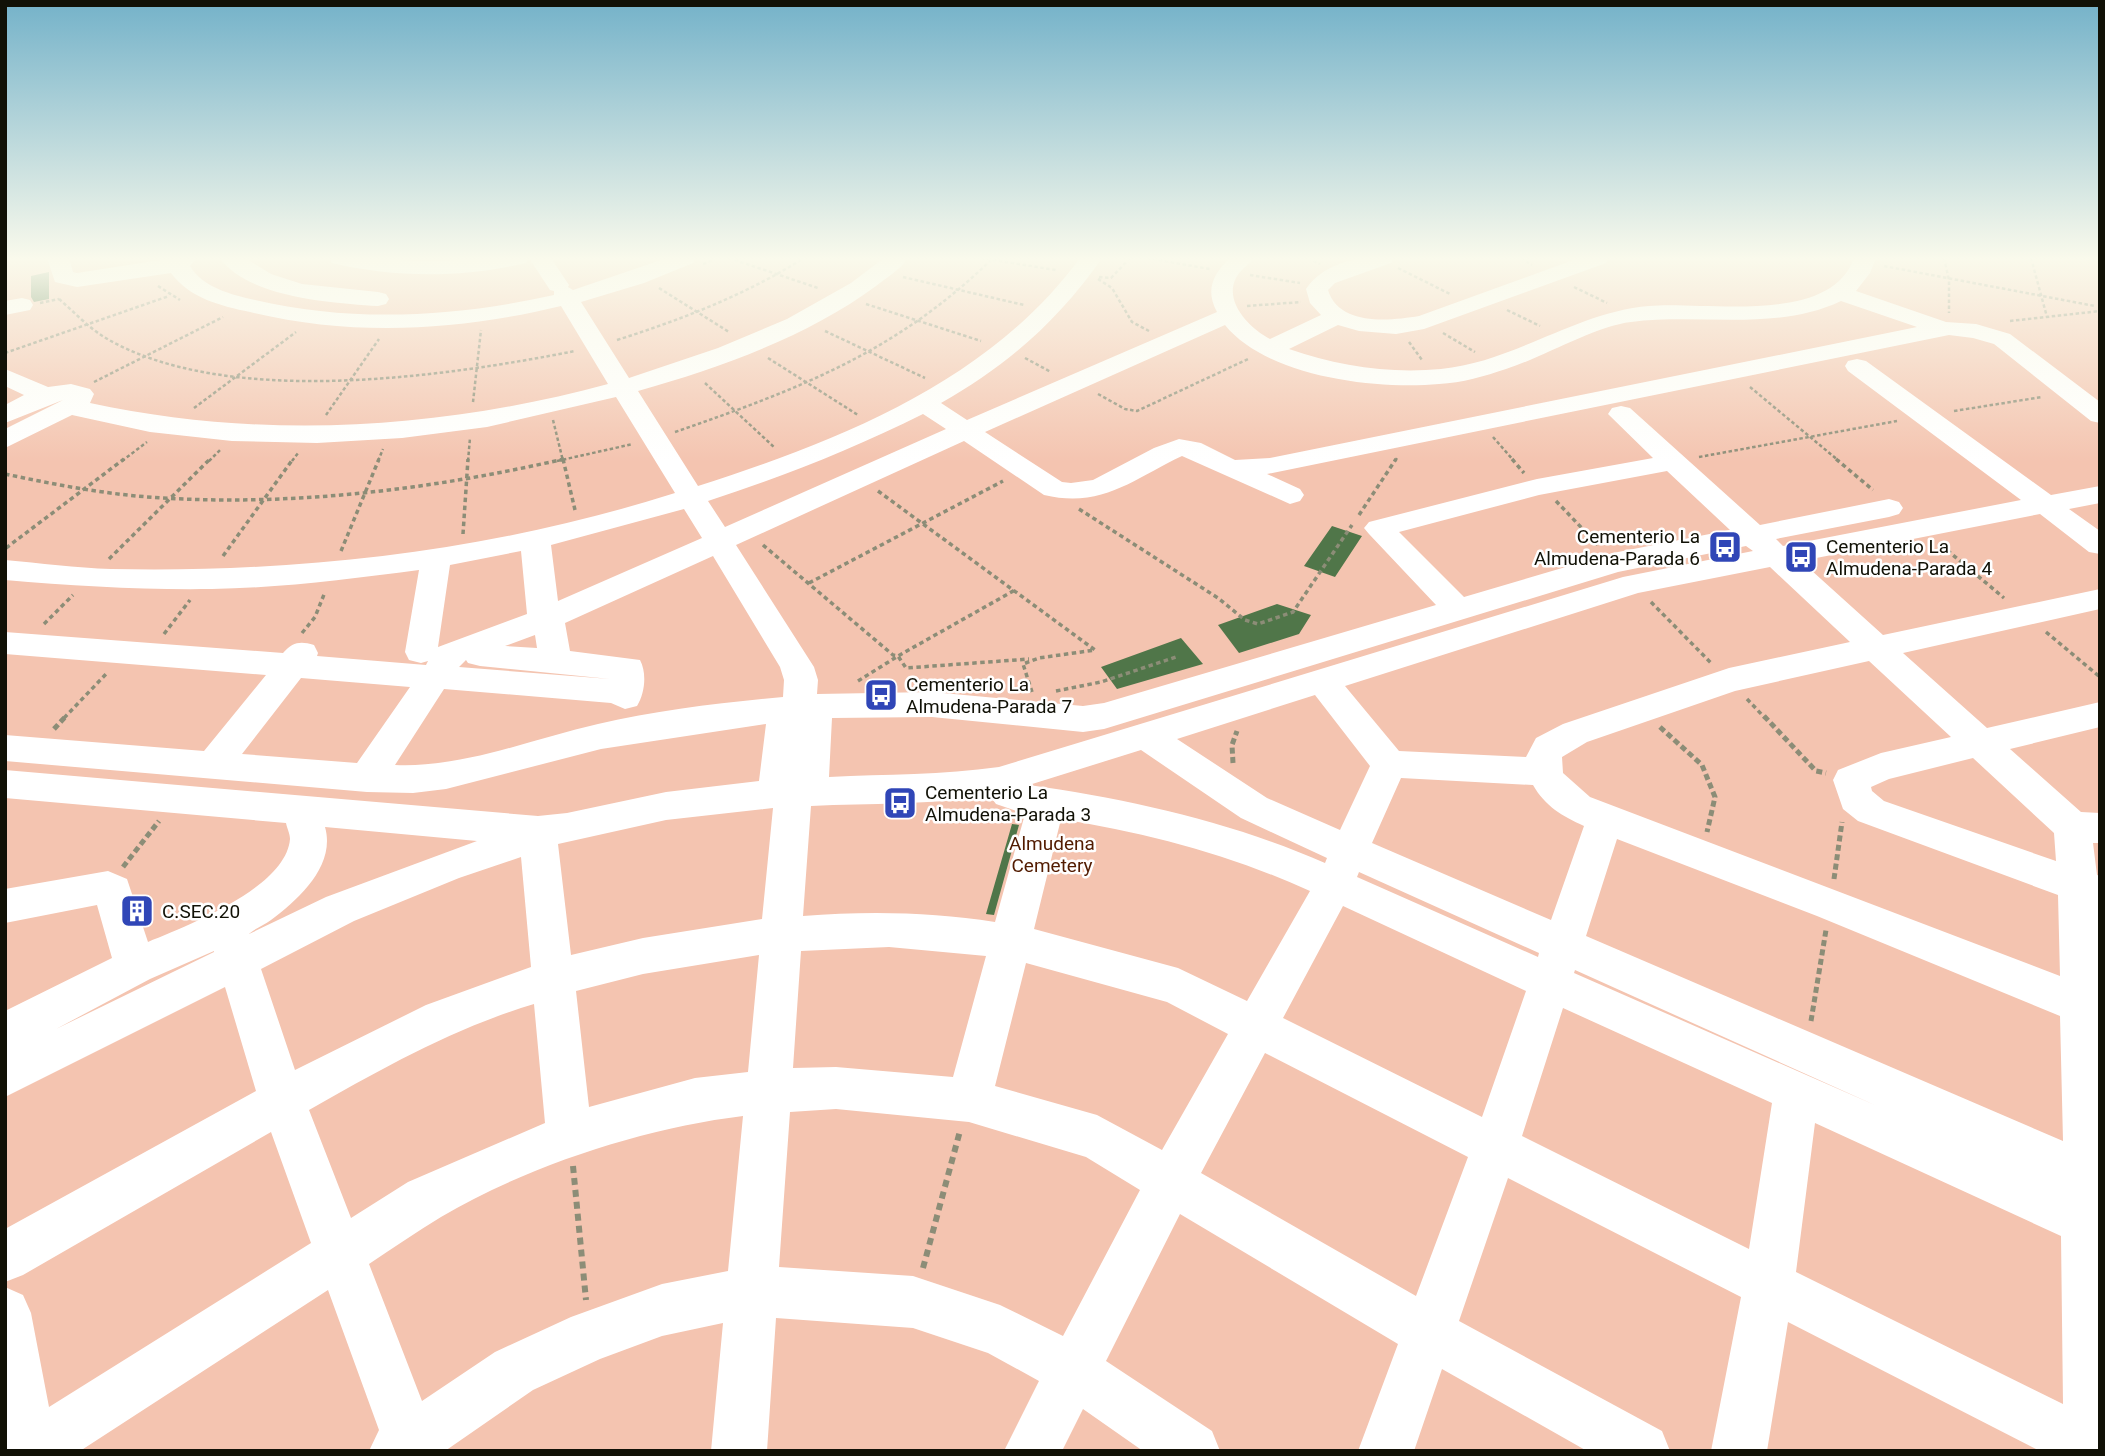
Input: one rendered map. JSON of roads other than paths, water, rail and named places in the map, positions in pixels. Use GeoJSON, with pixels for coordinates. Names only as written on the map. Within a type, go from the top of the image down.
{"type":"FeatureCollection","features":[{"type":"Feature","properties":{"kind":"lane"},"geometry":{"type":"LineString","coordinates":[[584,326],[691,498],[732,536],[801,680],[739,1451]]}},
{"type":"Feature","properties":{"kind":"lane"},"geometry":{"type":"LineString","coordinates":[[5,376],[45,396],[73,399],[157,424],[239,432],[312,434],[392,429],[472,420],[550,406],[689,368],[790,326]]}},
{"type":"Feature","properties":{"kind":"lane"},"geometry":{"type":"LineString","coordinates":[[5,570],[90,578],[206,579],[334,570],[449,555],[580,528],[691,498],[792,463],[924,402],[1006,349],[1032,326]]}},
{"type":"Feature","properties":{"kind":"lane"},"geometry":{"type":"LineString","coordinates":[[435,660],[544,620],[1199,326]]}},
{"type":"Feature","properties":{"kind":"lane"},"geometry":{"type":"LineString","coordinates":[[1240,326],[1271,348],[1323,367],[1390,378],[1454,376],[1497,364],[1596,326]]}},
{"type":"Feature","properties":{"kind":"lane"},"geometry":{"type":"LineString","coordinates":[[1271,348],[1303,326]]}},
{"type":"Feature","properties":{"kind":"lane"},"geometry":{"type":"LineString","coordinates":[[1384,326],[1403,326]]}},
{"type":"Feature","properties":{"kind":"lane"},"geometry":{"type":"LineString","coordinates":[[1940,326],[1976,331],[2003,339],[2100,415]]}},
{"type":"Feature","properties":{"kind":"lane"},"geometry":{"type":"LineString","coordinates":[[924,402],[1054,489],[1079,493],[1104,486],[1179,447],[1191,449],[1223,465],[1240,470],[1270,467],[1946,328]]}},
{"type":"Feature","properties":{"kind":"lane"},"geometry":{"type":"LineString","coordinates":[[1857,366],[2100,545]]}},
{"type":"Feature","properties":{"kind":"lane"},"geometry":{"type":"LineString","coordinates":[[5,415],[45,396]]}},
{"type":"Feature","properties":{"kind":"lane"},"geometry":{"type":"LineString","coordinates":[[5,440],[73,399]]}},
{"type":"Feature","properties":{"kind":"lane"},"geometry":{"type":"LineString","coordinates":[[5,1257],[386,1044],[470,1007],[553,979],[632,958],[723,942],[865,930],[945,933],[1012,942],[1094,960],[1178,987],[2093,1450],[2091,1009],[2086,828],[1979,743],[1621,414]]}},
{"type":"Feature","properties":{"kind":"lane"},"geometry":{"type":"LineString","coordinates":[[1458,610],[1379,528],[1536,487],[1674,462]]}},
{"type":"Feature","properties":{"kind":"lane"},"geometry":{"type":"LineString","coordinates":[[1240,470],[1247,476],[1290,495]]}},
{"type":"Feature","properties":{"kind":"lane"},"geometry":{"type":"LineString","coordinates":[[20,749],[367,778],[418,779],[455,774],[623,732],[710,717],[880,704],[930,705],[1083,719],[1104,716],[1613,564],[1765,545],[2031,494],[2100,472]]}},
{"type":"Feature","properties":{"kind":"lane"},"geometry":{"type":"LineString","coordinates":[[5,784],[538,831],[566,828],[666,806],[793,793],[901,787],[950,788],[999,781],[1634,584],[1894,508],[2031,494],[2100,494]]}},
{"type":"Feature","properties":{"kind":"lane"},"geometry":{"type":"LineString","coordinates":[[535,538],[544,620],[549,624],[555,661]]}},
{"type":"Feature","properties":{"kind":"lane"},"geometry":{"type":"LineString","coordinates":[[367,778],[435,660],[449,555]]}},
{"type":"Feature","properties":{"kind":"lane"},"geometry":{"type":"LineString","coordinates":[[2091,1009],[1830,904],[1605,819],[1565,800],[1549,783],[1543,764],[1545,752],[1575,733],[1729,680],[2100,599]]}},
{"type":"Feature","properties":{"kind":"lane"},"geometry":{"type":"LineString","coordinates":[[5,624],[163,635],[298,652]]}},
{"type":"Feature","properties":{"kind":"lane"},"geometry":{"type":"LineString","coordinates":[[5,643],[126,652],[298,652],[435,660],[555,661],[628,667],[623,732]]}},
{"type":"Feature","properties":{"kind":"lane"},"geometry":{"type":"LineString","coordinates":[[213,765],[298,652]]}},
{"type":"Feature","properties":{"kind":"lane"},"geometry":{"type":"LineString","coordinates":[[435,660],[625,692]]}},
{"type":"Feature","properties":{"kind":"lane"},"geometry":{"type":"LineString","coordinates":[[1322,681],[1389,764],[1545,772]]}},
{"type":"Feature","properties":{"kind":"lane"},"geometry":{"type":"LineString","coordinates":[[2089,889],[1871,811],[1856,799],[1851,780],[1864,773],[2100,714]]}},
{"type":"Feature","properties":{"kind":"lane"},"geometry":{"type":"LineString","coordinates":[[1147,736],[1342,868],[2093,1202]]}},
{"type":"Feature","properties":{"kind":"lane"},"geometry":{"type":"LineString","coordinates":[[1032,1451],[1171,1181],[1342,868],[1389,764]]}},
{"type":"Feature","properties":{"kind":"lane"},"geometry":{"type":"LineString","coordinates":[[999,781],[1009,794],[1023,799],[1102,809],[1209,836],[1291,865],[1342,868]]}},
{"type":"Feature","properties":{"kind":"lane"},"geometry":{"type":"LineString","coordinates":[[969,1100],[1047,802]]}},
{"type":"Feature","properties":{"kind":"lane"},"geometry":{"type":"LineString","coordinates":[[5,1076],[231,942],[256,911],[277,894],[303,859],[309,828],[301,809]]}},
{"type":"Feature","properties":{"kind":"lane"},"geometry":{"type":"LineString","coordinates":[[1387,1451],[1427,1332],[1496,1147],[1605,819]]}},
{"type":"Feature","properties":{"kind":"lane"},"geometry":{"type":"LineString","coordinates":[[5,1033],[135,967],[340,909],[445,867],[528,839],[538,831]]}},
{"type":"Feature","properties":{"kind":"lane"},"geometry":{"type":"LineString","coordinates":[[538,831],[569,1136]]}},
{"type":"Feature","properties":{"kind":"lane"},"geometry":{"type":"LineString","coordinates":[[5,906],[108,887],[113,891],[135,967]]}},
{"type":"Feature","properties":{"kind":"lane"},"geometry":{"type":"LineString","coordinates":[[231,942],[282,1100],[340,1251],[407,1447],[514,1371],[590,1336],[662,1310],[752,1292],[817,1294],[913,1303],[1000,1331],[1074,1371],[1192,1451]]}},
{"type":"Feature","properties":{"kind":"lane"},"geometry":{"type":"LineString","coordinates":[[1555,964],[1796,1093],[2093,1202]]}},
{"type":"Feature","properties":{"kind":"lane"},"geometry":{"type":"LineString","coordinates":[[5,1312],[30,1451],[340,1251],[425,1199],[497,1165],[569,1136],[634,1115],[695,1100],[770,1091],[836,1088],[969,1100],[1097,1138],[1427,1332],[1642,1451]]}},
{"type":"Feature","properties":{"kind":"lane"},"geometry":{"type":"LineString","coordinates":[[1739,1451],[1769,1284],[1796,1093]]}},
{"type":"Feature","properties":{"kind":"place","name":"Cementerio La Almudena-Parada 6"},"geometry":{"type":"Point","coordinates":[1725,547]}},
{"type":"Feature","properties":{"kind":"place","name":"Cementerio La Almudena-Parada 4"},"geometry":{"type":"Point","coordinates":[1801,557]}},
{"type":"Feature","properties":{"kind":"place","name":"Cementerio La Almudena-Parada 7"},"geometry":{"type":"Point","coordinates":[881,695]}},
{"type":"Feature","properties":{"kind":"place","name":"Cementerio La Almudena-Parada 3"},"geometry":{"type":"Point","coordinates":[900,803]}},
{"type":"Feature","properties":{"kind":"place","name":"C.SEC.20"},"geometry":{"type":"Point","coordinates":[137,911]}},
{"type":"Feature","properties":{"kind":"park label","name":"Almudena Cemetery"},"geometry":{"type":"Point","coordinates":[1052,854]}}]}
